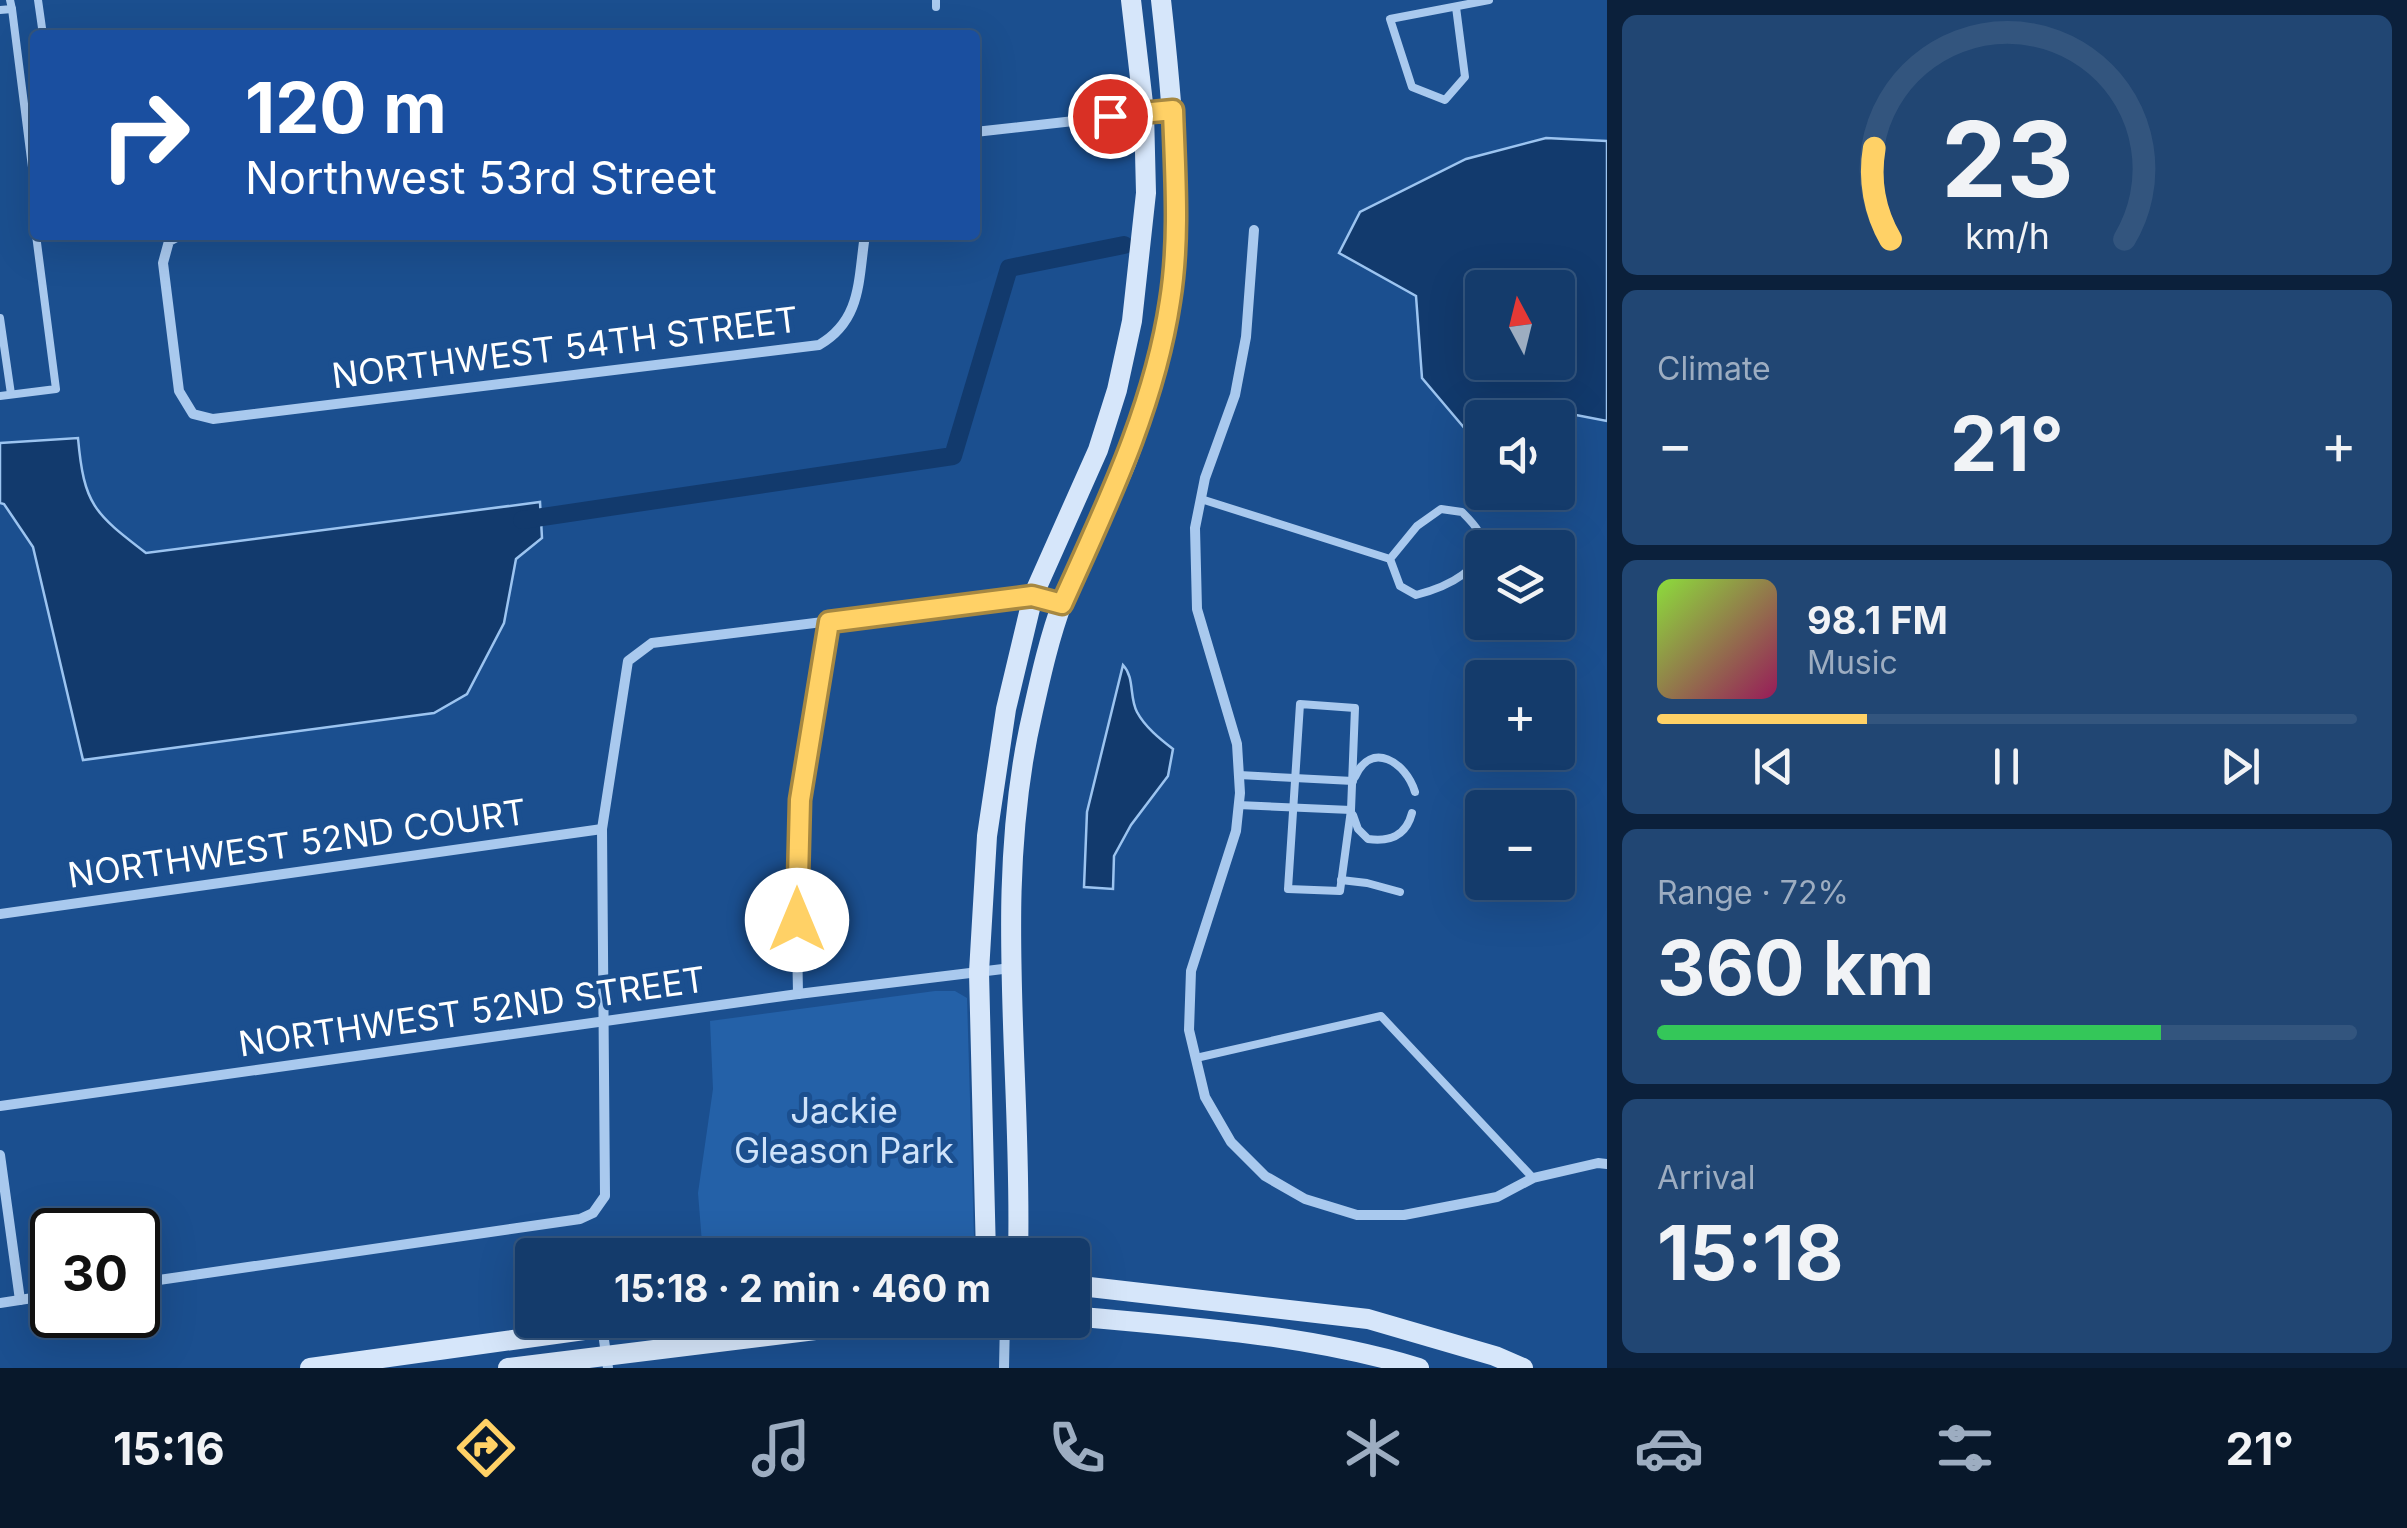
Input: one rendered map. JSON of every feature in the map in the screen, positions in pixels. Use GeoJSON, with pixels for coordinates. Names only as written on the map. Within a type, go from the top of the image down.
{"type":"FeatureCollection","features":[{"type":"Feature","properties":{"kind":"street"},"geometry":{"type":"LineString","coordinates":[[986,1238],[979,972],[990,818],[1006,709],[1032,596],[1098,450],[1132,321],[1146,194],[1144,112],[1131,0]]}},
{"type":"Feature","properties":{"kind":"street"},"geometry":{"type":"LineString","coordinates":[[1018,1238],[1012,968],[1014,838],[1032,713],[1062,604],[1126,462],[1171,296],[1176,194],[1173,110],[1161,0]]}},
{"type":"Feature","properties":{"kind":"street"},"geometry":{"type":"LineString","coordinates":[[980,131],[1173,110]]}},
{"type":"Feature","properties":{"kind":"street"},"geometry":{"type":"LineString","coordinates":[[1254,230],[1246,337],[1235,395],[1194,528],[1197,609],[1236,744],[1238,774],[1236,831],[1191,970],[1189,1030],[1205,1098],[1231,1142],[1265,1176],[1305,1198],[1357,1215],[1404,1215],[1497,1197],[1534,1178],[1607,1164]]}},
{"type":"Feature","properties":{"kind":"street","name":"NORTHWEST 54TH STREET"},"geometry":{"type":"LineString","coordinates":[[174,240],[163,263],[179,391],[193,414],[213,419],[818,345],[836,335],[853,313],[863,240]]}},
{"type":"Feature","properties":{"kind":"street"},"geometry":{"type":"LineString","coordinates":[[1114,400],[1142,408]]}},
{"type":"Feature","properties":{"kind":"street"},"geometry":{"type":"LineString","coordinates":[[160,1280],[580,1219],[593,1213],[605,1196],[602,829],[628,660],[652,643],[1032,596],[1062,604]]}},
{"type":"Feature","properties":{"kind":"street"},"geometry":{"type":"LineString","coordinates":[[798,994],[796,882],[800,800],[829,622]]}},
{"type":"Feature","properties":{"kind":"street","name":"NORTHWEST 52ND COURT"},"geometry":{"type":"LineString","coordinates":[[0,914],[602,829]]}},
{"type":"Feature","properties":{"kind":"street","name":"NORTHWEST 52ND STREET"},"geometry":{"type":"LineString","coordinates":[[0,1106],[798,994],[1012,968]]}},
{"type":"Feature","properties":{"kind":"street"},"geometry":{"type":"LineString","coordinates":[[0,1155],[20,1300]]}},
{"type":"Feature","properties":{"kind":"street"},"geometry":{"type":"LineString","coordinates":[[1090,1287],[1368,1319],[1495,1356],[1522,1368]]}},
{"type":"Feature","properties":{"kind":"street"},"geometry":{"type":"LineString","coordinates":[[0,1302],[30,1298]]}},
{"type":"Feature","properties":{"kind":"street"},"geometry":{"type":"LineString","coordinates":[[1090,1318],[1290,1337],[1419,1368]]}},
{"type":"Feature","properties":{"kind":"street"},"geometry":{"type":"LineString","coordinates":[[310,1368],[519,1338]]}},
{"type":"Feature","properties":{"kind":"street"},"geometry":{"type":"LineString","coordinates":[[508,1368],[607,1361],[769,1338]]}},
{"type":"Feature","properties":{"kind":"street"},"geometry":{"type":"LineString","coordinates":[[1004,1368],[1005,1338]]}},
{"type":"Feature","properties":{"kind":"lane"},"geometry":{"type":"LineString","coordinates":[[38,0],[42,30]]}},
{"type":"Feature","properties":{"kind":"lane"},"geometry":{"type":"LineString","coordinates":[[1456,7],[1464,77],[1445,100],[1412,87],[1390,18],[1489,0]]}},
{"type":"Feature","properties":{"kind":"lane"},"geometry":{"type":"LineString","coordinates":[[0,10],[11,4],[30,152]]}},
{"type":"Feature","properties":{"kind":"lane"},"geometry":{"type":"LineString","coordinates":[[0,396],[56,389],[37,240]]}},
{"type":"Feature","properties":{"kind":"lane"},"geometry":{"type":"LineString","coordinates":[[0,318],[11,394]]}},
{"type":"Feature","properties":{"kind":"lane"},"geometry":{"type":"LineString","coordinates":[[1201,499],[1390,559]]}},
{"type":"Feature","properties":{"kind":"lane"},"geometry":{"type":"LineString","coordinates":[[1441,509],[1462,512],[1478,530],[1480,548],[1472,567],[1457,581],[1437,590],[1416,595],[1400,586],[1390,559],[1417,526],[1441,509]]}},
{"type":"Feature","properties":{"kind":"lane"},"geometry":{"type":"LineString","coordinates":[[1300,704],[1355,708],[1353,781],[1340,892],[1288,889],[1300,704]]}},
{"type":"Feature","properties":{"kind":"lane"},"geometry":{"type":"LineString","coordinates":[[1353,781],[1357,770],[1381,758],[1396,762],[1410,776],[1414,792]]}},
{"type":"Feature","properties":{"kind":"lane"},"geometry":{"type":"LineString","coordinates":[[1238,774],[1353,781]]}},
{"type":"Feature","properties":{"kind":"lane"},"geometry":{"type":"LineString","coordinates":[[1238,805],[1351,810]]}},
{"type":"Feature","properties":{"kind":"lane"},"geometry":{"type":"LineString","coordinates":[[1351,810],[1358,829],[1368,840],[1386,841],[1400,834],[1412,813]]}},
{"type":"Feature","properties":{"kind":"lane"},"geometry":{"type":"LineString","coordinates":[[1342,880],[1400,892]]}},
{"type":"Feature","properties":{"kind":"lane"},"geometry":{"type":"LineString","coordinates":[[1196,1058],[1381,1016],[1534,1178]]}},
{"type":"Feature","properties":{"kind":"green space","name":"Jackie Gleason Park"},"geometry":{"type":"Polygon","coordinates":[[[935,991],[955,991],[967,998],[973,1238],[702,1238],[698,1193],[713,1089],[710,1021],[935,991]]]}},
{"type":"Feature","properties":{"kind":"shaded area"},"geometry":{"type":"Polygon","coordinates":[[[1546,138],[1607,141],[1607,421],[1575,415],[1575,400],[1465,400],[1465,429],[1422,378],[1416,296],[1339,253],[1360,212],[1466,159],[1546,138]]]}},
{"type":"Feature","properties":{"kind":"shaded area"},"geometry":{"type":"Polygon","coordinates":[[[78,438],[84,479],[95,506],[114,528],[146,553],[540,502],[542,538],[516,559],[504,623],[467,694],[434,713],[83,760],[33,547],[0,503],[0,443],[78,438]]]}},
{"type":"Feature","properties":{"kind":"shaded area"},"geometry":{"type":"Polygon","coordinates":[[[1123,665],[1137,712],[1148,728],[1173,749],[1168,776],[1131,825],[1114,856],[1113,889],[1084,887],[1087,812],[1123,665]]]}},
{"type":"Feature","properties":{"kind":"waterway"},"geometry":{"type":"LineString","coordinates":[[522,520],[953,456],[1009,268],[1124,245]]}},
{"type":"Feature","properties":{"kind":"route"},"geometry":{"type":"LineString","coordinates":[[797,920],[800,800],[829,622],[1032,596],[1062,604],[1126,462],[1171,296],[1176,194],[1173,110],[1110,116]]}}]}
